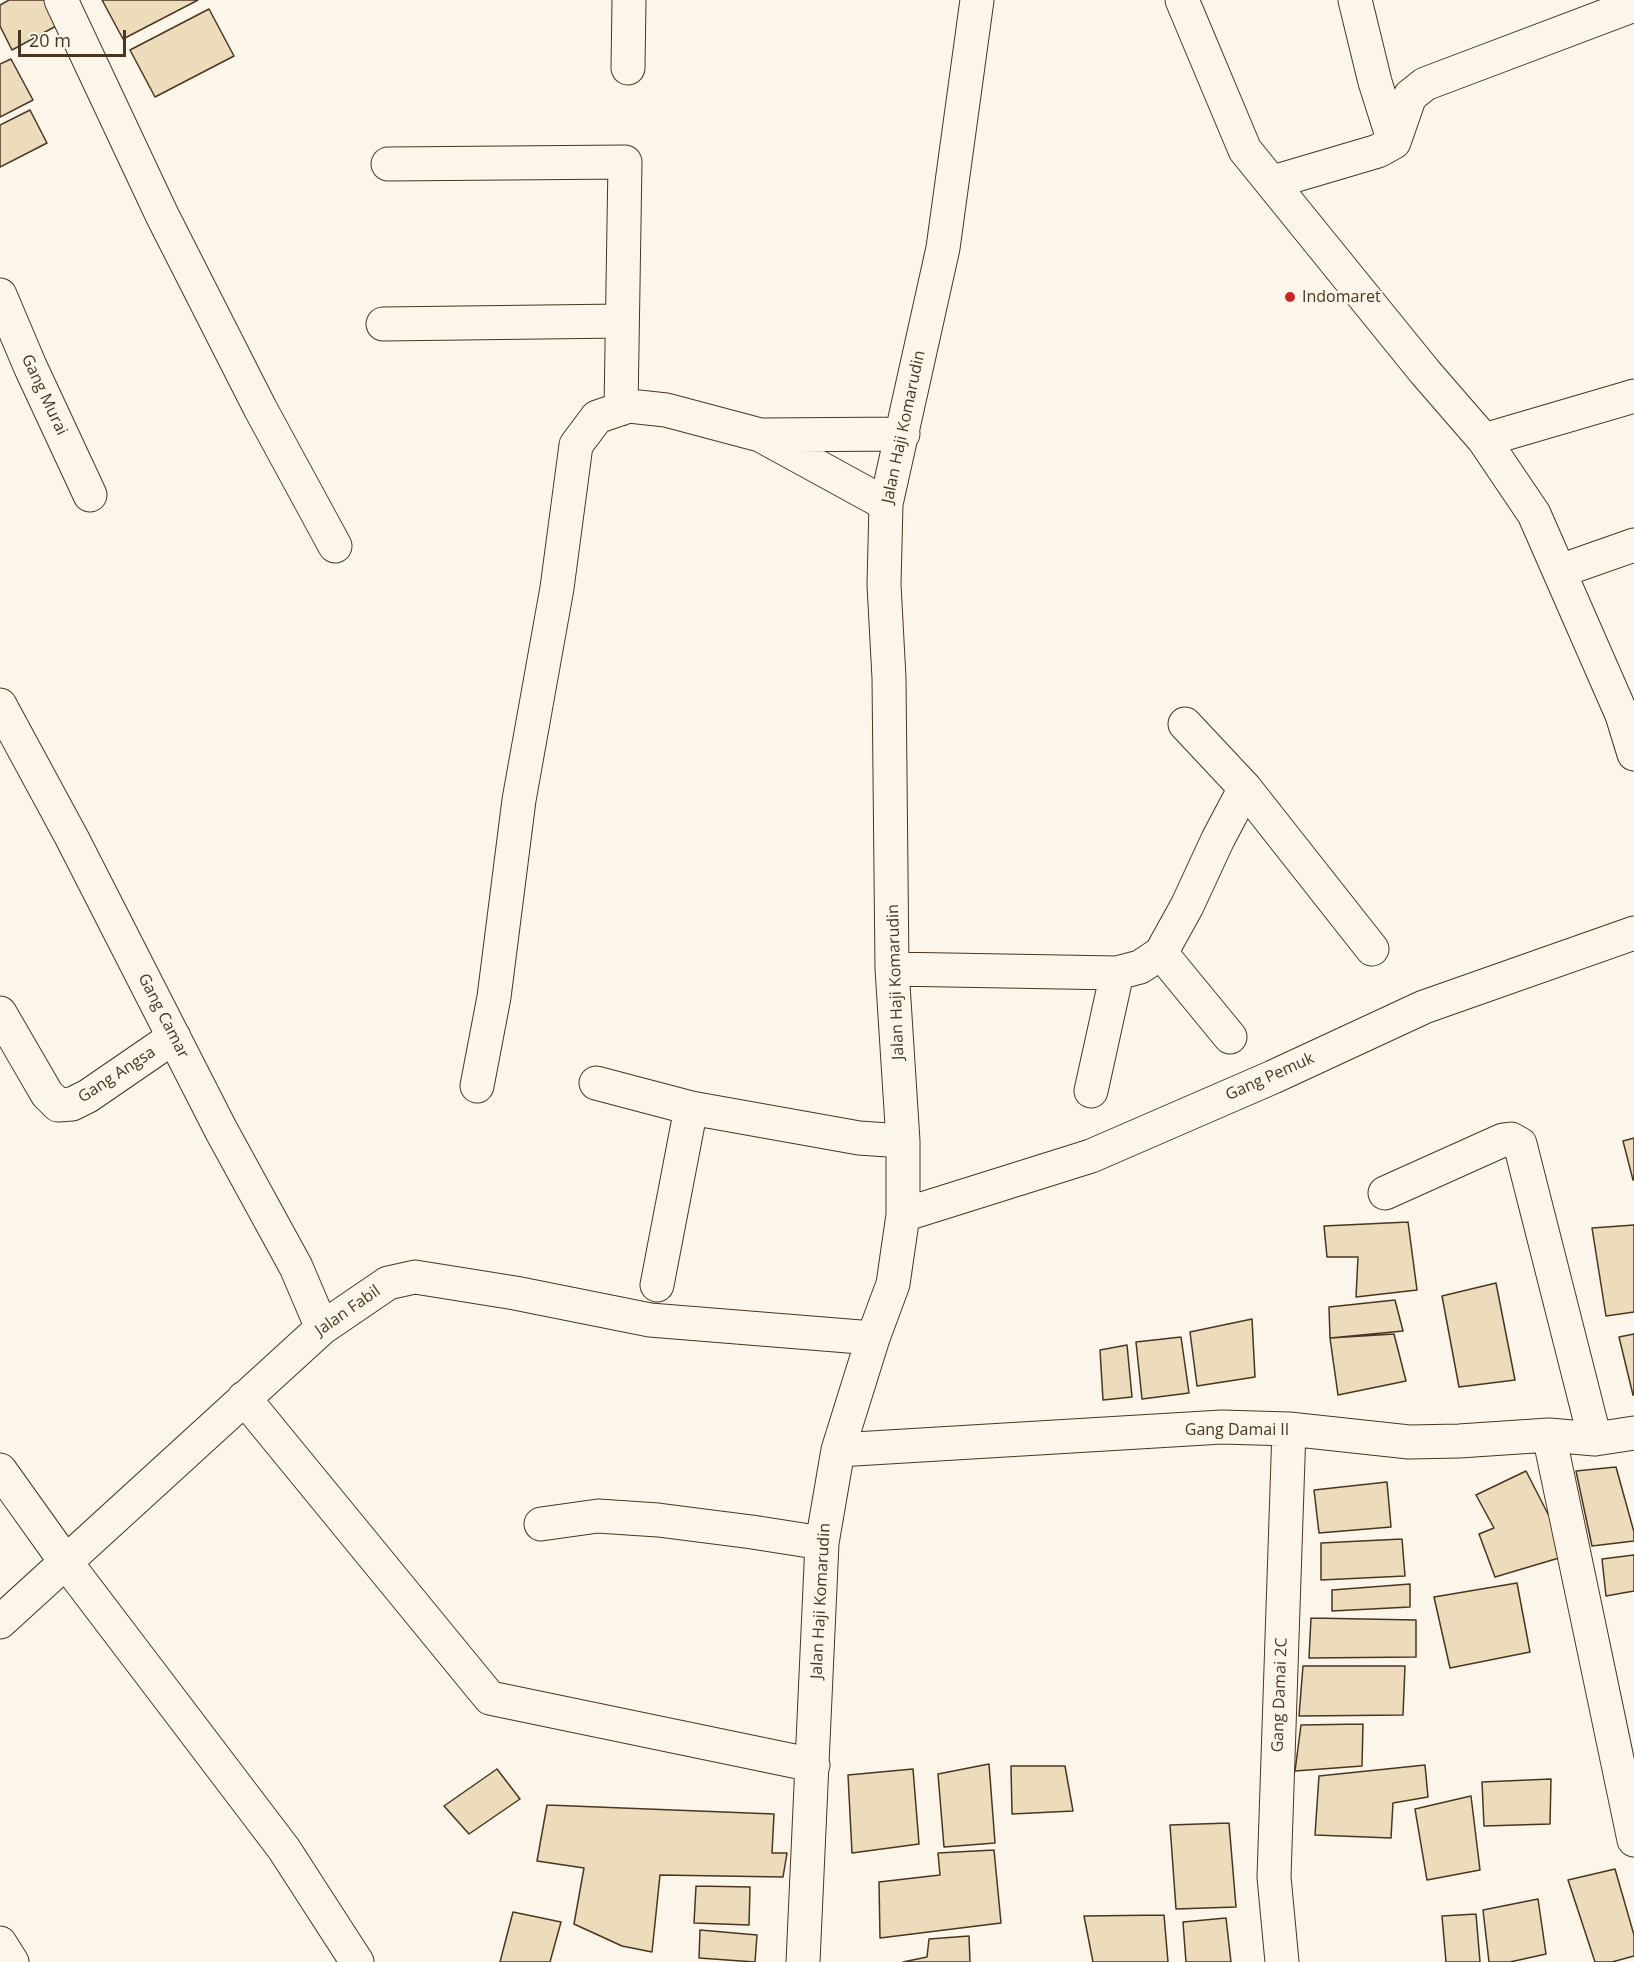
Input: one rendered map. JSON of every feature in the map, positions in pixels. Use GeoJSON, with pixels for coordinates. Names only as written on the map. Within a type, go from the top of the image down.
{"type":"FeatureCollection","features":[{"type":"Feature","properties":{"kind":"street"},"geometry":{"type":"LineString","coordinates":[[61,0],[172,235],[255,398],[335,546]]}},
{"type":"Feature","properties":{"kind":"street"},"geometry":{"type":"LineString","coordinates":[[628,68],[629,0]]}},
{"type":"Feature","properties":{"kind":"street","name":"Jalan Haji Komarudin"},"geometry":{"type":"LineString","coordinates":[[803,1962],[822,1543],[838,1450],[873,1338],[893,1284],[903,1215],[903,1141],[892,969],[889,678],[884,585],[886,504],[943,248],[977,0]]}},
{"type":"Feature","properties":{"kind":"street"},"geometry":{"type":"LineString","coordinates":[[1182,0],[1245,150],[1425,372],[1484,440],[1534,514],[1622,715],[1634,754]]}},
{"type":"Feature","properties":{"kind":"street"},"geometry":{"type":"LineString","coordinates":[[1355,0],[1375,82],[1394,142]]}},
{"type":"Feature","properties":{"kind":"street"},"geometry":{"type":"LineString","coordinates":[[1273,183],[1378,151],[1394,142],[1410,96],[1425,84],[1634,4]]}},
{"type":"Feature","properties":{"kind":"street"},"geometry":{"type":"LineString","coordinates":[[388,164],[625,162],[621,409]]}},
{"type":"Feature","properties":{"kind":"street","name":"Gang Murai"},"geometry":{"type":"LineString","coordinates":[[0,295],[90,495]]}},
{"type":"Feature","properties":{"kind":"street"},"geometry":{"type":"LineString","coordinates":[[383,324],[622,321]]}},
{"type":"Feature","properties":{"kind":"street"},"geometry":{"type":"LineString","coordinates":[[1484,440],[1634,396]]}},
{"type":"Feature","properties":{"kind":"street"},"geometry":{"type":"LineString","coordinates":[[477,1086],[494,997],[519,800],[557,588],[576,445],[597,417],[629,406],[666,410],[760,435],[886,504]]}},
{"type":"Feature","properties":{"kind":"street"},"geometry":{"type":"LineString","coordinates":[[760,435],[903,434]]}},
{"type":"Feature","properties":{"kind":"street"},"geometry":{"type":"LineString","coordinates":[[1560,571],[1634,545]]}},
{"type":"Feature","properties":{"kind":"street","name":"Gang Camar"},"geometry":{"type":"LineString","coordinates":[[0,705],[72,838],[221,1130],[296,1267],[322,1328]]}},
{"type":"Feature","properties":{"kind":"street"},"geometry":{"type":"LineString","coordinates":[[1185,724],[1245,788],[1372,949]]}},
{"type":"Feature","properties":{"kind":"street"},"geometry":{"type":"LineString","coordinates":[[892,969],[1117,973],[1140,967],[1161,953],[1187,906],[1245,788]]}},
{"type":"Feature","properties":{"kind":"street","name":"Gang Pemuk"},"geometry":{"type":"LineString","coordinates":[[903,1215],[1091,1156],[1273,1077],[1424,1007],[1634,933]]}},
{"type":"Feature","properties":{"kind":"street"},"geometry":{"type":"LineString","coordinates":[[1161,953],[1230,1037]]}},
{"type":"Feature","properties":{"kind":"street"},"geometry":{"type":"LineString","coordinates":[[1090,1091],[1117,973]]}},
{"type":"Feature","properties":{"kind":"street","name":"Gang Angsa"},"geometry":{"type":"LineString","coordinates":[[0,1013],[47,1094],[58,1105],[72,1104],[88,1096],[174,1037]]}},
{"type":"Feature","properties":{"kind":"street"},"geometry":{"type":"LineString","coordinates":[[596,1083],[691,1108],[859,1138],[903,1141]]}},
{"type":"Feature","properties":{"kind":"street"},"geometry":{"type":"LineString","coordinates":[[657,1285],[691,1108]]}},
{"type":"Feature","properties":{"kind":"street"},"geometry":{"type":"LineString","coordinates":[[1385,1193],[1503,1140],[1511,1139],[1520,1144],[1595,1439]]}},
{"type":"Feature","properties":{"kind":"street","name":"Jalan Fabil"},"geometry":{"type":"LineString","coordinates":[[0,1622],[322,1328],[388,1282],[415,1277],[515,1293],[650,1320],[873,1338]]}},
{"type":"Feature","properties":{"kind":"street"},"geometry":{"type":"LineString","coordinates":[[244,1398],[490,1698],[813,1765]]}},
{"type":"Feature","properties":{"kind":"street","name":"Gang Damai II"},"geometry":{"type":"LineString","coordinates":[[838,1450],[1222,1427],[1289,1429],[1409,1442],[1459,1442],[1549,1436],[1595,1439],[1634,1432]]}},
{"type":"Feature","properties":{"kind":"street","name":"Gang Damai 2C"},"geometry":{"type":"LineString","coordinates":[[1282,1962],[1274,1877],[1289,1429]]}},
{"type":"Feature","properties":{"kind":"street"},"geometry":{"type":"LineString","coordinates":[[1549,1436],[1621,1714],[1634,1840]]}},
{"type":"Feature","properties":{"kind":"street"},"geometry":{"type":"LineString","coordinates":[[0,1470],[65,1561],[284,1849],[357,1962]]}},
{"type":"Feature","properties":{"kind":"street"},"geometry":{"type":"LineString","coordinates":[[541,1524],[598,1516],[658,1520],[822,1543]]}},
{"type":"Feature","properties":{"kind":"street"},"geometry":{"type":"LineString","coordinates":[[0,1943],[12,1962]]}},
{"type":"Feature","properties":{"kind":"building"},"geometry":{"type":"Polygon","coordinates":[[[9,0],[59,0],[69,19],[12,50],[0,26],[0,5],[9,0]]]}},
{"type":"Feature","properties":{"kind":"building"},"geometry":{"type":"Polygon","coordinates":[[[102,0],[198,0],[123,39],[102,0]]]}},
{"type":"Feature","properties":{"kind":"building"},"geometry":{"type":"Polygon","coordinates":[[[209,9],[234,56],[155,97],[130,50],[209,9]]]}},
{"type":"Feature","properties":{"kind":"building"},"geometry":{"type":"Polygon","coordinates":[[[11,59],[33,100],[0,117],[0,64],[11,59]]]}},
{"type":"Feature","properties":{"kind":"building"},"geometry":{"type":"Polygon","coordinates":[[[30,110],[47,143],[0,167],[0,125],[30,110]]]}},
{"type":"Feature","properties":{"kind":"building"},"geometry":{"type":"Polygon","coordinates":[[[1634,1138],[1634,1180],[1633,1180],[1623,1141],[1634,1138]]]}},
{"type":"Feature","properties":{"kind":"building"},"geometry":{"type":"Polygon","coordinates":[[[1408,1222],[1417,1290],[1356,1297],[1358,1257],[1327,1257],[1324,1226],[1408,1222]]]}},
{"type":"Feature","properties":{"kind":"building"},"geometry":{"type":"Polygon","coordinates":[[[1634,1225],[1634,1312],[1606,1316],[1592,1228],[1634,1225]]]}},
{"type":"Feature","properties":{"kind":"building"},"geometry":{"type":"Polygon","coordinates":[[[1496,1283],[1515,1380],[1459,1387],[1442,1296],[1496,1283]]]}},
{"type":"Feature","properties":{"kind":"building"},"geometry":{"type":"Polygon","coordinates":[[[1395,1300],[1403,1331],[1330,1338],[1329,1307],[1395,1300]]]}},
{"type":"Feature","properties":{"kind":"building"},"geometry":{"type":"Polygon","coordinates":[[[1252,1319],[1255,1377],[1197,1386],[1190,1332],[1252,1319]]]}},
{"type":"Feature","properties":{"kind":"building"},"geometry":{"type":"Polygon","coordinates":[[[1394,1334],[1406,1381],[1338,1395],[1330,1338],[1394,1334]]]}},
{"type":"Feature","properties":{"kind":"building"},"geometry":{"type":"Polygon","coordinates":[[[1634,1334],[1634,1395],[1633,1395],[1619,1337],[1634,1334]]]}},
{"type":"Feature","properties":{"kind":"building"},"geometry":{"type":"Polygon","coordinates":[[[1181,1337],[1189,1393],[1142,1399],[1136,1342],[1181,1337]]]}},
{"type":"Feature","properties":{"kind":"building"},"geometry":{"type":"Polygon","coordinates":[[[1127,1345],[1132,1397],[1103,1400],[1100,1350],[1127,1345]]]}},
{"type":"Feature","properties":{"kind":"building"},"geometry":{"type":"Polygon","coordinates":[[[1616,1467],[1634,1532],[1634,1541],[1592,1546],[1576,1471],[1616,1467]]]}},
{"type":"Feature","properties":{"kind":"building"},"geometry":{"type":"Polygon","coordinates":[[[1526,1471],[1569,1555],[1495,1577],[1479,1534],[1494,1528],[1476,1495],[1526,1471]]]}},
{"type":"Feature","properties":{"kind":"building"},"geometry":{"type":"Polygon","coordinates":[[[1387,1482],[1391,1527],[1319,1533],[1314,1490],[1387,1482]]]}},
{"type":"Feature","properties":{"kind":"building"},"geometry":{"type":"Polygon","coordinates":[[[1402,1539],[1405,1576],[1321,1580],[1321,1543],[1402,1539]]]}},
{"type":"Feature","properties":{"kind":"building"},"geometry":{"type":"Polygon","coordinates":[[[1634,1555],[1634,1591],[1606,1596],[1602,1559],[1634,1555]]]}},
{"type":"Feature","properties":{"kind":"building"},"geometry":{"type":"Polygon","coordinates":[[[1517,1583],[1530,1652],[1450,1668],[1434,1597],[1517,1583]]]}},
{"type":"Feature","properties":{"kind":"building"},"geometry":{"type":"Polygon","coordinates":[[[1410,1584],[1410,1607],[1332,1611],[1332,1590],[1410,1584]]]}},
{"type":"Feature","properties":{"kind":"building"},"geometry":{"type":"Polygon","coordinates":[[[1311,1618],[1416,1620],[1416,1657],[1309,1658],[1311,1618]]]}},
{"type":"Feature","properties":{"kind":"building"},"geometry":{"type":"Polygon","coordinates":[[[1303,1666],[1405,1666],[1403,1715],[1299,1716],[1303,1666]]]}},
{"type":"Feature","properties":{"kind":"building"},"geometry":{"type":"Polygon","coordinates":[[[1363,1724],[1362,1766],[1295,1771],[1301,1725],[1363,1724]]]}},
{"type":"Feature","properties":{"kind":"building"},"geometry":{"type":"Polygon","coordinates":[[[989,1764],[995,1843],[944,1847],[938,1774],[989,1764]]]}},
{"type":"Feature","properties":{"kind":"building"},"geometry":{"type":"Polygon","coordinates":[[[1425,1765],[1428,1797],[1393,1803],[1391,1838],[1315,1835],[1319,1776],[1425,1765]]]}},
{"type":"Feature","properties":{"kind":"building"},"geometry":{"type":"Polygon","coordinates":[[[1011,1766],[1065,1766],[1073,1811],[1012,1814],[1011,1766]]]}},
{"type":"Feature","properties":{"kind":"building"},"geometry":{"type":"Polygon","coordinates":[[[497,1769],[520,1799],[469,1834],[444,1806],[497,1769]]]}},
{"type":"Feature","properties":{"kind":"building"},"geometry":{"type":"Polygon","coordinates":[[[913,1769],[919,1844],[852,1853],[848,1775],[913,1769]]]}},
{"type":"Feature","properties":{"kind":"building"},"geometry":{"type":"Polygon","coordinates":[[[1551,1779],[1550,1824],[1484,1826],[1482,1782],[1551,1779]]]}},
{"type":"Feature","properties":{"kind":"building"},"geometry":{"type":"Polygon","coordinates":[[[1471,1796],[1480,1870],[1427,1880],[1415,1809],[1471,1796]]]}},
{"type":"Feature","properties":{"kind":"building"},"geometry":{"type":"Polygon","coordinates":[[[547,1805],[774,1814],[772,1853],[787,1853],[783,1877],[660,1875],[652,1952],[622,1946],[574,1924],[584,1868],[537,1861],[547,1805]]]}},
{"type":"Feature","properties":{"kind":"building"},"geometry":{"type":"Polygon","coordinates":[[[1229,1823],[1236,1907],[1176,1909],[1170,1825],[1229,1823]]]}},
{"type":"Feature","properties":{"kind":"building"},"geometry":{"type":"Polygon","coordinates":[[[994,1850],[1001,1923],[880,1938],[879,1882],[940,1875],[938,1853],[994,1850]]]}},
{"type":"Feature","properties":{"kind":"building"},"geometry":{"type":"Polygon","coordinates":[[[1615,1869],[1634,1935],[1634,1956],[1612,1962],[1595,1962],[1568,1880],[1615,1869]]]}},
{"type":"Feature","properties":{"kind":"building"},"geometry":{"type":"Polygon","coordinates":[[[696,1886],[750,1887],[749,1925],[694,1923],[696,1886]]]}},
{"type":"Feature","properties":{"kind":"building"},"geometry":{"type":"Polygon","coordinates":[[[1538,1899],[1546,1954],[1510,1962],[1489,1962],[1483,1910],[1538,1899]]]}},
{"type":"Feature","properties":{"kind":"building"},"geometry":{"type":"Polygon","coordinates":[[[513,1912],[561,1922],[550,1962],[500,1962],[513,1912]]]}},
{"type":"Feature","properties":{"kind":"building"},"geometry":{"type":"Polygon","coordinates":[[[1476,1914],[1480,1962],[1446,1962],[1442,1916],[1476,1914]]]}},
{"type":"Feature","properties":{"kind":"building"},"geometry":{"type":"Polygon","coordinates":[[[1164,1915],[1168,1962],[1093,1962],[1084,1916],[1164,1915]]]}},
{"type":"Feature","properties":{"kind":"building"},"geometry":{"type":"Polygon","coordinates":[[[1226,1918],[1231,1962],[1186,1962],[1183,1922],[1226,1918]]]}},
{"type":"Feature","properties":{"kind":"building"},"geometry":{"type":"Polygon","coordinates":[[[700,1930],[757,1935],[755,1962],[699,1958],[700,1930]]]}},
{"type":"Feature","properties":{"kind":"building"},"geometry":{"type":"Polygon","coordinates":[[[969,1936],[970,1962],[903,1962],[927,1957],[929,1939],[969,1936]]]}},
{"type":"Feature","properties":{"kind":"place","name":"Indomaret"},"geometry":{"type":"Point","coordinates":[1290,297]}}]}
